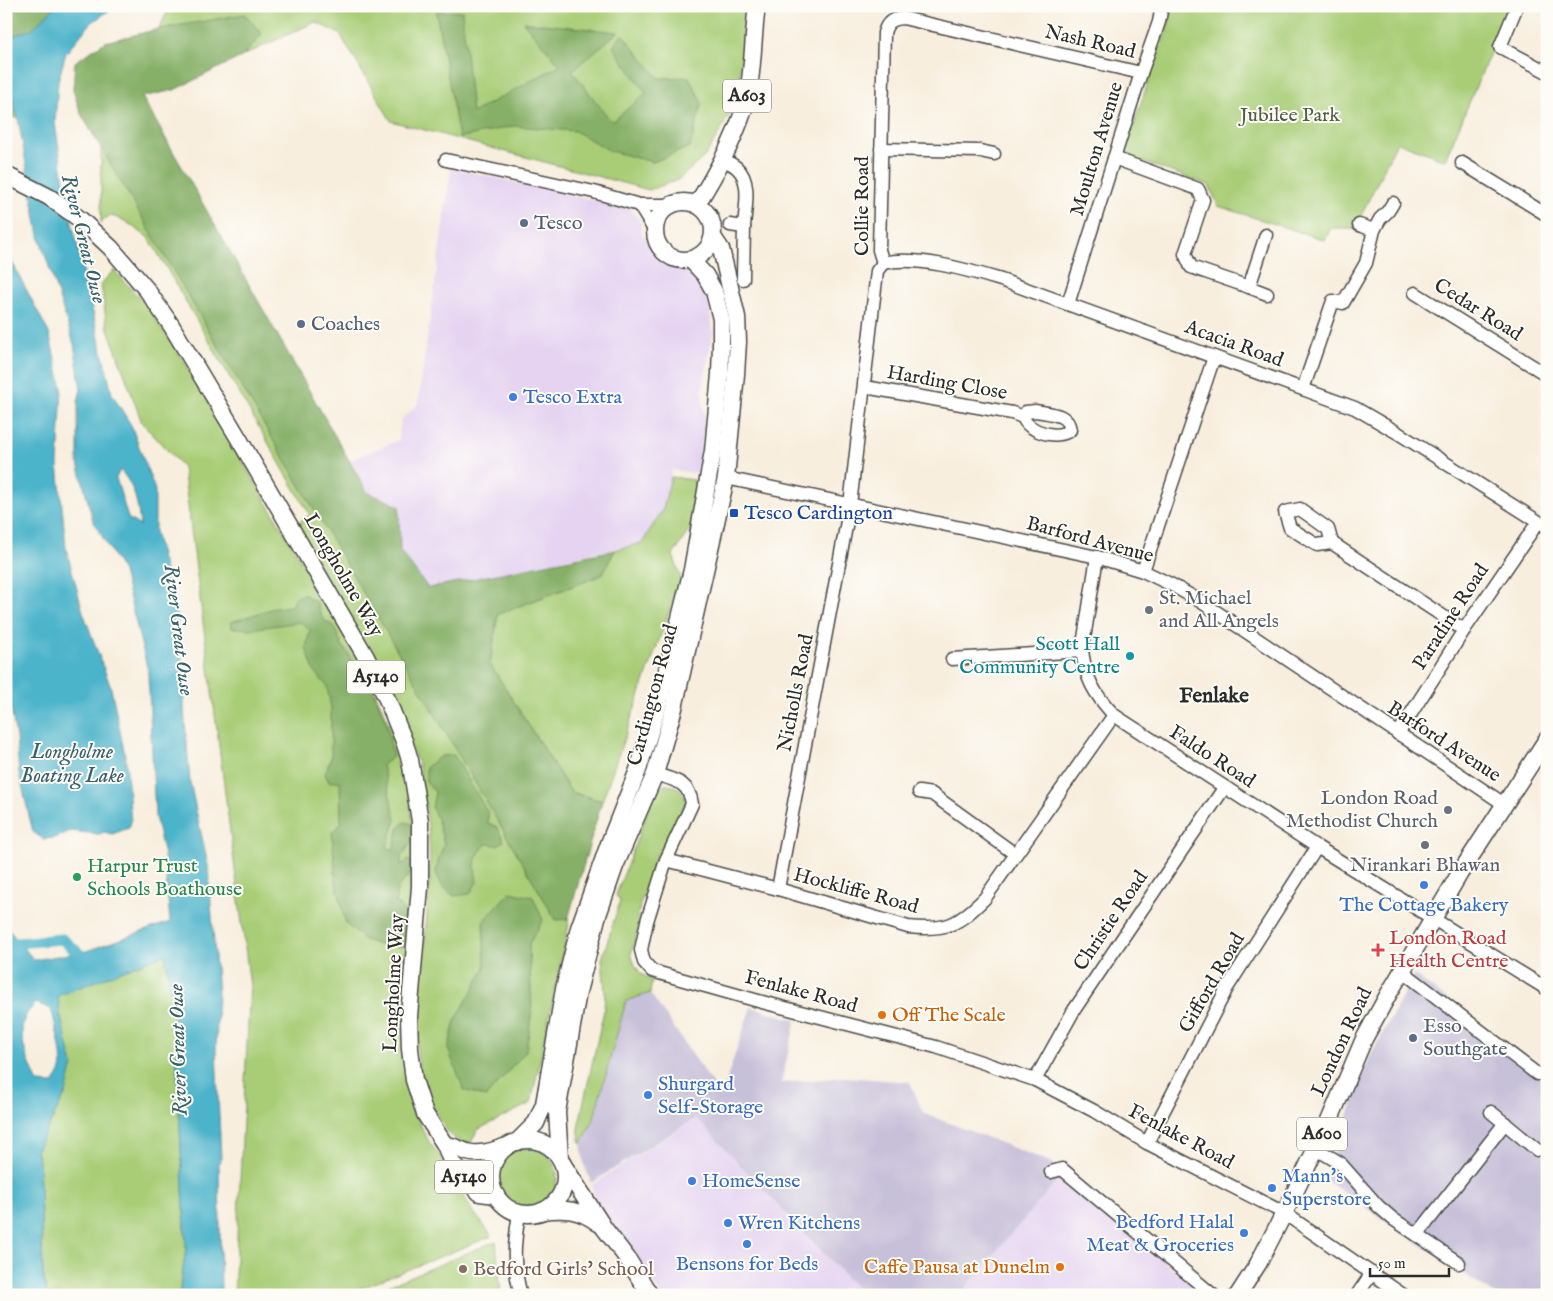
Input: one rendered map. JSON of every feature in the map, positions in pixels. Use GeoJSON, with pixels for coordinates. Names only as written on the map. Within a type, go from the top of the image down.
{"type":"FeatureCollection","features":[{"type":"Feature","properties":{"kind":"main road","name":"A603"},"geometry":{"type":"LineString","coordinates":[[697,204],[724,160],[744,111],[753,52],[756,6]]}},
{"type":"Feature","properties":{"kind":"main road","name":"Longholme Way"},"geometry":{"type":"LineString","coordinates":[[6,175],[33,188],[66,208],[95,232],[126,263],[147,290],[171,325],[327,589],[377,678],[404,741],[418,800],[421,842],[418,917],[409,1016],[411,1066],[421,1104],[430,1124],[445,1145],[452,1163],[480,1193],[496,1195]]}},
{"type":"Feature","properties":{"kind":"main road","name":"A603"},"geometry":{"type":"LineString","coordinates":[[673,204],[713,177]]}},
{"type":"Feature","properties":{"kind":"main road"},"geometry":{"type":"LineString","coordinates":[[686,201],[697,204],[707,212],[713,224],[713,237],[709,247],[702,254],[691,260],[670,258],[658,245],[655,231],[659,216],[673,204],[686,201]]}},
{"type":"Feature","properties":{"kind":"main road","name":"Cardington Road"},"geometry":{"type":"LineString","coordinates":[[562,1161],[557,1112],[580,982],[597,918],[616,866],[655,774],[674,708],[726,478],[736,374],[737,317],[721,248],[713,237]]}},
{"type":"Feature","properties":{"kind":"main road","name":"Cardington Road"},"geometry":{"type":"LineString","coordinates":[[512,1144],[536,1123],[544,1104],[564,989],[579,928],[610,840],[638,770],[658,706],[692,570],[713,451],[720,374],[721,319],[714,291],[705,274],[691,260]]}},
{"type":"Feature","properties":{"kind":"main road","name":"London Road"},"geometry":{"type":"LineString","coordinates":[[1238,1295],[1258,1264],[1284,1213],[1330,1119],[1364,1039],[1401,972],[1504,804],[1547,739]]}},
{"type":"Feature","properties":{"kind":"main road"},"geometry":{"type":"LineString","coordinates":[[604,1228],[585,1214],[577,1211],[560,1209],[530,1214],[508,1208],[496,1195],[491,1182],[494,1162],[500,1153],[512,1144],[528,1140],[538,1141],[554,1150],[650,1295]]}},
{"type":"Feature","properties":{"kind":"main road","name":"A5140"},"geometry":{"type":"LineString","coordinates":[[445,1145],[455,1146],[474,1154],[490,1152],[512,1144]]}},
{"type":"Feature","properties":{"kind":"main road"},"geometry":{"type":"LineString","coordinates":[[541,1212],[559,1198],[564,1187],[565,1176],[562,1161]]}},
{"type":"Feature","properties":{"kind":"street","name":"Moulton Avenue"},"geometry":{"type":"LineString","coordinates":[[1068,304],[1159,22],[1162,6]]}},
{"type":"Feature","properties":{"kind":"street"},"geometry":{"type":"LineString","coordinates":[[1517,6],[1500,47],[1547,72]]}},
{"type":"Feature","properties":{"kind":"street","name":"Nash Road"},"geometry":{"type":"LineString","coordinates":[[886,24],[893,18],[904,18],[1141,73]]}},
{"type":"Feature","properties":{"kind":"street","name":"Collie Road"},"geometry":{"type":"LineString","coordinates":[[850,505],[877,270],[883,263],[879,250],[884,33],[886,24]]}},
{"type":"Feature","properties":{"kind":"street"},"geometry":{"type":"LineString","coordinates":[[881,149],[980,151],[994,154]]}},
{"type":"Feature","properties":{"kind":"street"},"geometry":{"type":"LineString","coordinates":[[1114,158],[1198,190],[1203,200],[1185,254],[1191,267],[1267,294]]}},
{"type":"Feature","properties":{"kind":"street"},"geometry":{"type":"LineString","coordinates":[[446,160],[594,192],[639,205],[673,204]]}},
{"type":"Feature","properties":{"kind":"street"},"geometry":{"type":"LineString","coordinates":[[724,160],[738,169],[745,178],[743,279]]}},
{"type":"Feature","properties":{"kind":"street"},"geometry":{"type":"LineString","coordinates":[[1462,163],[1547,216]]}},
{"type":"Feature","properties":{"kind":"street"},"geometry":{"type":"LineString","coordinates":[[1303,389],[1333,301],[1343,304],[1366,263],[1374,230],[1393,203]]}},
{"type":"Feature","properties":{"kind":"street"},"geometry":{"type":"LineString","coordinates":[[639,205],[655,231]]}},
{"type":"Feature","properties":{"kind":"street"},"geometry":{"type":"LineString","coordinates":[[730,225],[744,226]]}},
{"type":"Feature","properties":{"kind":"street"},"geometry":{"type":"LineString","coordinates":[[1359,225],[1374,230]]}},
{"type":"Feature","properties":{"kind":"street"},"geometry":{"type":"LineString","coordinates":[[1249,287],[1266,235]]}},
{"type":"Feature","properties":{"kind":"street","name":"Acacia Road"},"geometry":{"type":"LineString","coordinates":[[883,263],[893,260],[934,264],[964,269],[1001,280],[1355,408],[1542,524]]}},
{"type":"Feature","properties":{"kind":"street","name":"Cedar Road"},"geometry":{"type":"LineString","coordinates":[[1415,293],[1547,375]]}},
{"type":"Feature","properties":{"kind":"street"},"geometry":{"type":"LineString","coordinates":[[1143,570],[1214,357]]}},
{"type":"Feature","properties":{"kind":"street","name":"Harding Close"},"geometry":{"type":"LineString","coordinates":[[865,387],[1012,413],[1023,417]]}},
{"type":"Feature","properties":{"kind":"street","name":"Barford Avenue"},"geometry":{"type":"LineString","coordinates":[[726,478],[1097,557],[1143,570],[1200,601],[1504,804]]}},
{"type":"Feature","properties":{"kind":"street","name":"Nicholls Road"},"geometry":{"type":"LineString","coordinates":[[778,889],[850,505]]}},
{"type":"Feature","properties":{"kind":"street","name":"Paradine Road"},"geometry":{"type":"LineString","coordinates":[[1398,734],[1464,630],[1542,524]]}},
{"type":"Feature","properties":{"kind":"street"},"geometry":{"type":"LineString","coordinates":[[1332,543],[1464,630]]}},
{"type":"Feature","properties":{"kind":"street","name":"Faldo Road"},"geometry":{"type":"LineString","coordinates":[[1097,557],[1082,651],[1090,683],[1100,700],[1114,715],[1224,788],[1547,989]]}},
{"type":"Feature","properties":{"kind":"street"},"geometry":{"type":"LineString","coordinates":[[952,659],[1082,651]]}},
{"type":"Feature","properties":{"kind":"street","name":"Hockliffe Road"},"geometry":{"type":"LineString","coordinates":[[666,860],[778,889],[908,927],[930,929],[952,925],[966,917],[984,898],[1114,715]]}},
{"type":"Feature","properties":{"kind":"street","name":"Fenlake Road"},"geometry":{"type":"LineString","coordinates":[[655,774],[679,782],[686,787],[691,794],[692,804],[666,860],[641,950],[644,962],[652,971],[762,1002],[936,1047],[1035,1080],[1147,1142],[1284,1213],[1403,1295]]}},
{"type":"Feature","properties":{"kind":"street","name":"Christie Road"},"geometry":{"type":"LineString","coordinates":[[1035,1080],[1074,1010],[1224,788]]}},
{"type":"Feature","properties":{"kind":"street"},"geometry":{"type":"LineString","coordinates":[[919,792],[932,794],[1015,854]]}},
{"type":"Feature","properties":{"kind":"street","name":"Gifford Road"},"geometry":{"type":"LineString","coordinates":[[1147,1142],[1227,988],[1318,847]]}},
{"type":"Feature","properties":{"kind":"street"},"geometry":{"type":"LineString","coordinates":[[1401,972],[1537,1074]]}},
{"type":"Feature","properties":{"kind":"street"},"geometry":{"type":"LineString","coordinates":[[1491,1112],[1537,1150]]}},
{"type":"Feature","properties":{"kind":"street"},"geometry":{"type":"LineString","coordinates":[[1417,1235],[1505,1124]]}},
{"type":"Feature","properties":{"kind":"street"},"geometry":{"type":"LineString","coordinates":[[1315,1148],[1336,1159],[1378,1206],[1393,1219],[1459,1264]]}},
{"type":"Feature","properties":{"kind":"street"},"geometry":{"type":"LineString","coordinates":[[1051,1172],[1062,1169],[1213,1295]]}},
{"type":"Feature","properties":{"kind":"street"},"geometry":{"type":"LineString","coordinates":[[519,1212],[514,1256],[521,1295]]}},
{"type":"Feature","properties":{"kind":"street"},"geometry":{"type":"LineString","coordinates":[[1357,1295],[1372,1273]]}},
{"type":"Feature","properties":{"kind":"shaded area"},"geometry":{"type":"Polygon","coordinates":[[[451,168],[630,208],[641,222],[642,234],[671,267],[691,272],[698,277],[708,301],[713,332],[702,393],[705,424],[697,473],[672,470],[663,509],[642,543],[428,588],[400,551],[399,506],[367,492],[350,460],[399,440],[401,420],[418,404],[451,168]]]}},
{"type":"Feature","properties":{"kind":"shaded area"},"geometry":{"type":"Polygon","coordinates":[[[1414,975],[1537,1065],[1547,1064],[1547,1295],[1495,1295],[1324,1179],[1370,1057],[1414,975]]]}},
{"type":"Feature","properties":{"kind":"shaded area"},"geometry":{"type":"Polygon","coordinates":[[[650,993],[721,1096],[751,1007],[796,1020],[781,1083],[843,1077],[910,1082],[923,1113],[1053,1163],[1061,1176],[959,1295],[863,1295],[696,1118],[591,1183],[584,1164],[581,1144],[593,1121],[626,1001],[650,993]]]}},
{"type":"Feature","properties":{"kind":"shaded area"},"geometry":{"type":"Polygon","coordinates":[[[696,1118],[863,1295],[661,1295],[631,1246],[596,1203],[592,1185],[696,1118]]]}},
{"type":"Feature","properties":{"kind":"shaded area"},"geometry":{"type":"Polygon","coordinates":[[[1061,1176],[1204,1295],[959,1295],[1061,1176]]]}},
{"type":"Feature","properties":{"kind":"green space"},"geometry":{"type":"Polygon","coordinates":[[[6,6],[56,6],[32,29],[9,37],[6,47],[6,6]]]}},
{"type":"Feature","properties":{"kind":"green space"},"geometry":{"type":"Polygon","coordinates":[[[170,6],[748,6],[744,24],[739,85],[731,111],[705,156],[678,180],[649,190],[391,121],[340,34],[315,22],[240,57],[159,29],[170,6]]]}},
{"type":"Feature","properties":{"kind":"green space","name":"Jubilee Park"},"geometry":{"type":"Polygon","coordinates":[[[1172,6],[1510,6],[1445,160],[1397,142],[1355,228],[1331,228],[1325,240],[1218,206],[1209,185],[1123,155],[1170,19],[1172,6]]]}},
{"type":"Feature","properties":{"kind":"green space"},"geometry":{"type":"Polygon","coordinates":[[[462,11],[472,113],[560,65],[523,22],[618,32],[572,71],[612,122],[646,93],[613,47],[622,34],[659,78],[689,77],[702,103],[690,147],[653,162],[610,151],[575,131],[514,126],[459,138],[436,12],[462,11]]]}},
{"type":"Feature","properties":{"kind":"green space"},"geometry":{"type":"Polygon","coordinates":[[[245,14],[262,34],[243,56],[174,90],[142,97],[367,492],[399,506],[400,551],[428,588],[615,550],[602,575],[498,614],[490,664],[571,792],[602,801],[568,919],[556,920],[81,114],[73,90],[75,62],[105,42],[159,29],[245,14]]]}},
{"type":"Feature","properties":{"kind":"green space"},"geometry":{"type":"Polygon","coordinates":[[[6,75],[18,118],[6,117],[6,75]]]}},
{"type":"Feature","properties":{"kind":"green space"},"geometry":{"type":"Polygon","coordinates":[[[101,125],[562,917],[568,919],[569,924],[531,1103],[477,1130],[470,1145],[460,1142],[453,1137],[441,1122],[427,1097],[419,1069],[417,1049],[418,1020],[430,848],[418,762],[297,523],[310,515],[149,238],[125,221],[110,215],[101,224],[101,125]]]}},
{"type":"Feature","properties":{"kind":"green space"},"geometry":{"type":"Polygon","coordinates":[[[114,270],[146,305],[182,358],[366,671],[403,756],[417,852],[406,1076],[413,1105],[428,1141],[456,1176],[455,1179],[471,1209],[492,1236],[344,1295],[234,1295],[250,986],[183,467],[142,423],[107,326],[101,284],[114,270]]]}},
{"type":"Feature","properties":{"kind":"green space"},"geometry":{"type":"Polygon","coordinates":[[[671,477],[701,481],[690,529],[673,555],[681,578],[602,801],[571,792],[490,665],[498,614],[602,575],[615,550],[642,543],[663,509],[671,477]]]}},
{"type":"Feature","properties":{"kind":"green space"},"geometry":{"type":"Polygon","coordinates":[[[304,594],[317,603],[325,621],[334,626],[342,646],[348,653],[354,666],[356,674],[374,693],[387,725],[393,757],[382,765],[396,820],[387,847],[393,850],[399,827],[405,822],[413,824],[413,840],[401,857],[401,865],[408,860],[414,863],[413,871],[397,888],[396,903],[406,913],[410,922],[407,947],[379,945],[365,940],[346,924],[336,883],[332,832],[341,824],[340,781],[329,782],[325,774],[331,758],[331,709],[327,686],[314,671],[306,648],[310,630],[301,622],[251,629],[232,628],[231,622],[274,608],[291,606],[296,597],[304,594]]]}},
{"type":"Feature","properties":{"kind":"green space"},"geometry":{"type":"Polygon","coordinates":[[[454,755],[488,813],[488,823],[497,827],[504,841],[497,845],[486,844],[475,862],[477,882],[470,894],[454,896],[442,886],[436,872],[444,845],[438,821],[432,808],[435,792],[426,782],[426,767],[441,756],[454,755]]]}},
{"type":"Feature","properties":{"kind":"green space"},"geometry":{"type":"Polygon","coordinates":[[[665,785],[676,787],[682,792],[685,798],[684,808],[662,852],[656,854],[640,904],[639,925],[631,954],[641,974],[652,980],[650,993],[626,1001],[593,1121],[581,1144],[578,1128],[604,1010],[605,992],[602,959],[620,901],[616,895],[654,794],[660,787],[665,785]]]}},
{"type":"Feature","properties":{"kind":"green space"},"geometry":{"type":"Polygon","coordinates":[[[510,892],[533,897],[543,920],[529,944],[532,1012],[526,1051],[486,1097],[464,1090],[448,1049],[455,1021],[485,968],[483,921],[510,892]]]}},
{"type":"Feature","properties":{"kind":"green space"},"geometry":{"type":"Polygon","coordinates":[[[165,954],[174,1011],[186,1249],[179,1295],[47,1295],[43,1273],[39,1161],[36,1151],[66,1093],[58,995],[165,954]]]}},
{"type":"Feature","properties":{"kind":"green space"},"geometry":{"type":"Polygon","coordinates":[[[528,1148],[544,1153],[552,1161],[557,1177],[552,1193],[544,1201],[528,1206],[512,1201],[504,1193],[499,1177],[504,1161],[512,1153],[528,1148]]]}},
{"type":"Feature","properties":{"kind":"green space","name":"Bedford Girls' School"},"geometry":{"type":"Polygon","coordinates":[[[496,1241],[501,1295],[366,1295],[496,1241]]]}},
{"type":"Feature","properties":{"kind":"water","name":"River Great Ouse"},"geometry":{"type":"Polygon","coordinates":[[[56,6],[116,6],[91,23],[66,53],[58,81],[55,123],[67,201],[112,394],[131,425],[155,490],[155,532],[176,614],[185,682],[184,708],[190,782],[208,865],[218,994],[216,1051],[221,1158],[219,1164],[221,1295],[179,1295],[186,1249],[174,1011],[165,954],[58,996],[60,1014],[73,1065],[66,1093],[36,1151],[39,1161],[43,1273],[47,1295],[6,1295],[6,923],[9,930],[34,960],[86,951],[170,922],[164,855],[155,816],[148,671],[123,572],[93,521],[78,463],[78,402],[81,389],[74,344],[39,236],[18,118],[6,75],[6,47],[9,37],[32,29],[56,6]],[[120,470],[116,478],[128,518],[140,526],[135,496],[120,470]],[[36,1003],[27,1014],[23,1023],[23,1040],[38,1083],[53,1084],[61,1070],[62,1064],[59,1040],[51,1009],[36,1003]]]}},
{"type":"Feature","properties":{"kind":"water","name":"Longholme Boating Lake"},"geometry":{"type":"Polygon","coordinates":[[[6,255],[13,264],[49,333],[62,388],[58,464],[66,548],[83,612],[111,688],[126,760],[131,822],[129,828],[112,834],[71,831],[54,838],[43,839],[33,832],[19,773],[16,737],[6,680],[6,255]]]}},
{"type":"Feature","properties":{"kind":"waterway"},"geometry":{"type":"LineString","coordinates":[[6,944],[62,939],[89,962]]}},
{"type":"Feature","properties":{"kind":"place","name":"Tesco"},"geometry":{"type":"Point","coordinates":[524,223]}},
{"type":"Feature","properties":{"kind":"place","name":"Coaches"},"geometry":{"type":"Point","coordinates":[301,324]}},
{"type":"Feature","properties":{"kind":"place","name":"Tesco Extra"},"geometry":{"type":"Point","coordinates":[513,397]}},
{"type":"Feature","properties":{"kind":"place","name":"Tesco Cardington"},"geometry":{"type":"Point","coordinates":[734,513]}},
{"type":"Feature","properties":{"kind":"place","name":"St. Michael and All Angels"},"geometry":{"type":"Point","coordinates":[1149,610]}},
{"type":"Feature","properties":{"kind":"place","name":"Scott Hall Community Centre"},"geometry":{"type":"Point","coordinates":[1130,656]}},
{"type":"Feature","properties":{"kind":"place","name":"London Road Methodist Church"},"geometry":{"type":"Point","coordinates":[1448,810]}},
{"type":"Feature","properties":{"kind":"place","name":"Nirankari Bhawan"},"geometry":{"type":"Point","coordinates":[1425,845]}},
{"type":"Feature","properties":{"kind":"place","name":"Harpur Trust Schools Boathouse"},"geometry":{"type":"Point","coordinates":[77,877]}},
{"type":"Feature","properties":{"kind":"place","name":"The Cottage Bakery"},"geometry":{"type":"Point","coordinates":[1424,885]}},
{"type":"Feature","properties":{"kind":"place","name":"London Road Health Centre"},"geometry":{"type":"Point","coordinates":[1378,950]}},
{"type":"Feature","properties":{"kind":"place","name":"Off The Scale"},"geometry":{"type":"Point","coordinates":[882,1015]}},
{"type":"Feature","properties":{"kind":"place","name":"Esso Southgate"},"geometry":{"type":"Point","coordinates":[1413,1038]}},
{"type":"Feature","properties":{"kind":"place","name":"Shurgard Self-Storage"},"geometry":{"type":"Point","coordinates":[648,1095]}},
{"type":"Feature","properties":{"kind":"place","name":"HomeSense"},"geometry":{"type":"Point","coordinates":[692,1181]}},
{"type":"Feature","properties":{"kind":"place","name":"Mann's Superstore"},"geometry":{"type":"Point","coordinates":[1272,1188]}},
{"type":"Feature","properties":{"kind":"place","name":"Wren Kitchens"},"geometry":{"type":"Point","coordinates":[728,1223]}},
{"type":"Feature","properties":{"kind":"place","name":"Bedford Halal Meat & Groceries"},"geometry":{"type":"Point","coordinates":[1244,1233]}},
{"type":"Feature","properties":{"kind":"place","name":"Bensons for Beds"},"geometry":{"type":"Point","coordinates":[747,1244]}},
{"type":"Feature","properties":{"kind":"place","name":"Caffe Pausa at Dunelm"},"geometry":{"type":"Point","coordinates":[1060,1267]}},
{"type":"Feature","properties":{"kind":"place","name":"Bedford Girls' School"},"geometry":{"type":"Point","coordinates":[463,1269]}},
{"type":"Feature","properties":{"kind":"district","name":"Fenlake"},"geometry":{"type":"Point","coordinates":[1214,696]}}]}
